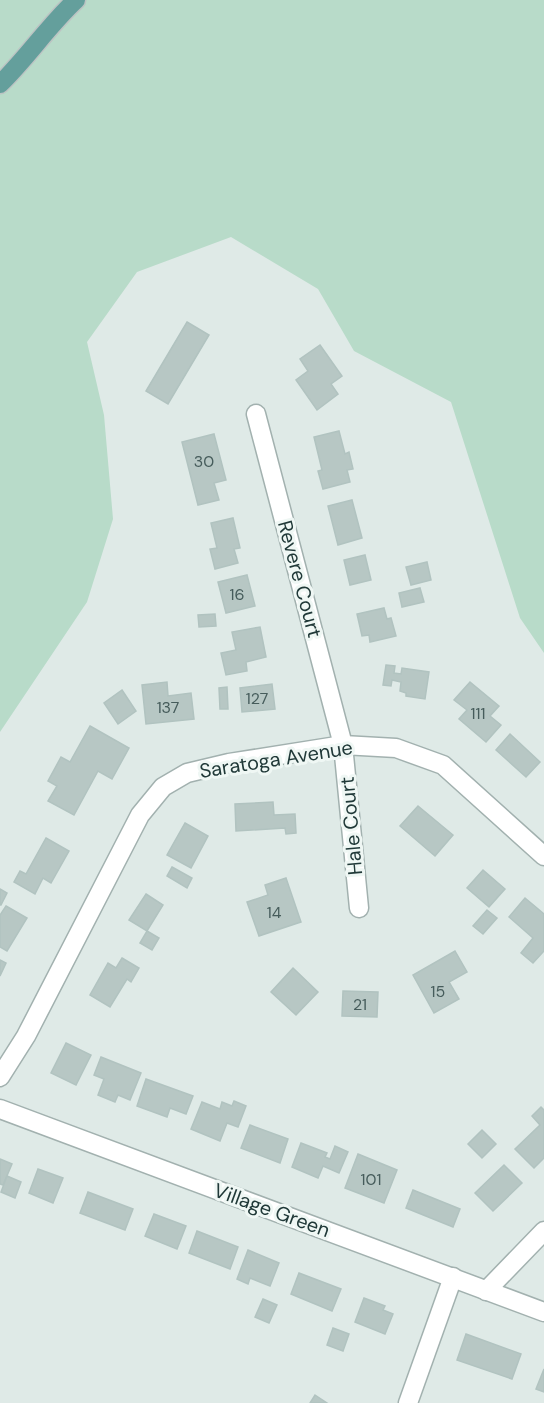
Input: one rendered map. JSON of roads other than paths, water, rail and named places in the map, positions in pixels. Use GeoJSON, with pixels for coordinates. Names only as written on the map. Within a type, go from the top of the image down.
{"type":"FeatureCollection","features":[{"type":"Feature","properties":{"kind":"main road"},"geometry":{"type":"LineString","coordinates":[[0,84],[76,0]]}},
{"type":"Feature","properties":{"kind":"street","name":"Revere Court"},"geometry":{"type":"LineString","coordinates":[[256,414],[344,745]]}},
{"type":"Feature","properties":{"kind":"street","name":"Saratoga Avenue"},"geometry":{"type":"LineString","coordinates":[[0,1077],[26,1036],[140,815],[163,787],[187,773],[230,763],[344,745],[396,748],[443,765],[544,856]]}},
{"type":"Feature","properties":{"kind":"street","name":"Hale Court"},"geometry":{"type":"LineString","coordinates":[[344,745],[359,908]]}},
{"type":"Feature","properties":{"kind":"street","name":"Village Green"},"geometry":{"type":"LineString","coordinates":[[0,1109],[544,1312]]}},
{"type":"Feature","properties":{"kind":"street"},"geometry":{"type":"LineString","coordinates":[[486,1291],[544,1231]]}},
{"type":"Feature","properties":{"kind":"street"},"geometry":{"type":"LineString","coordinates":[[408,1403],[453,1277]]}}]}
